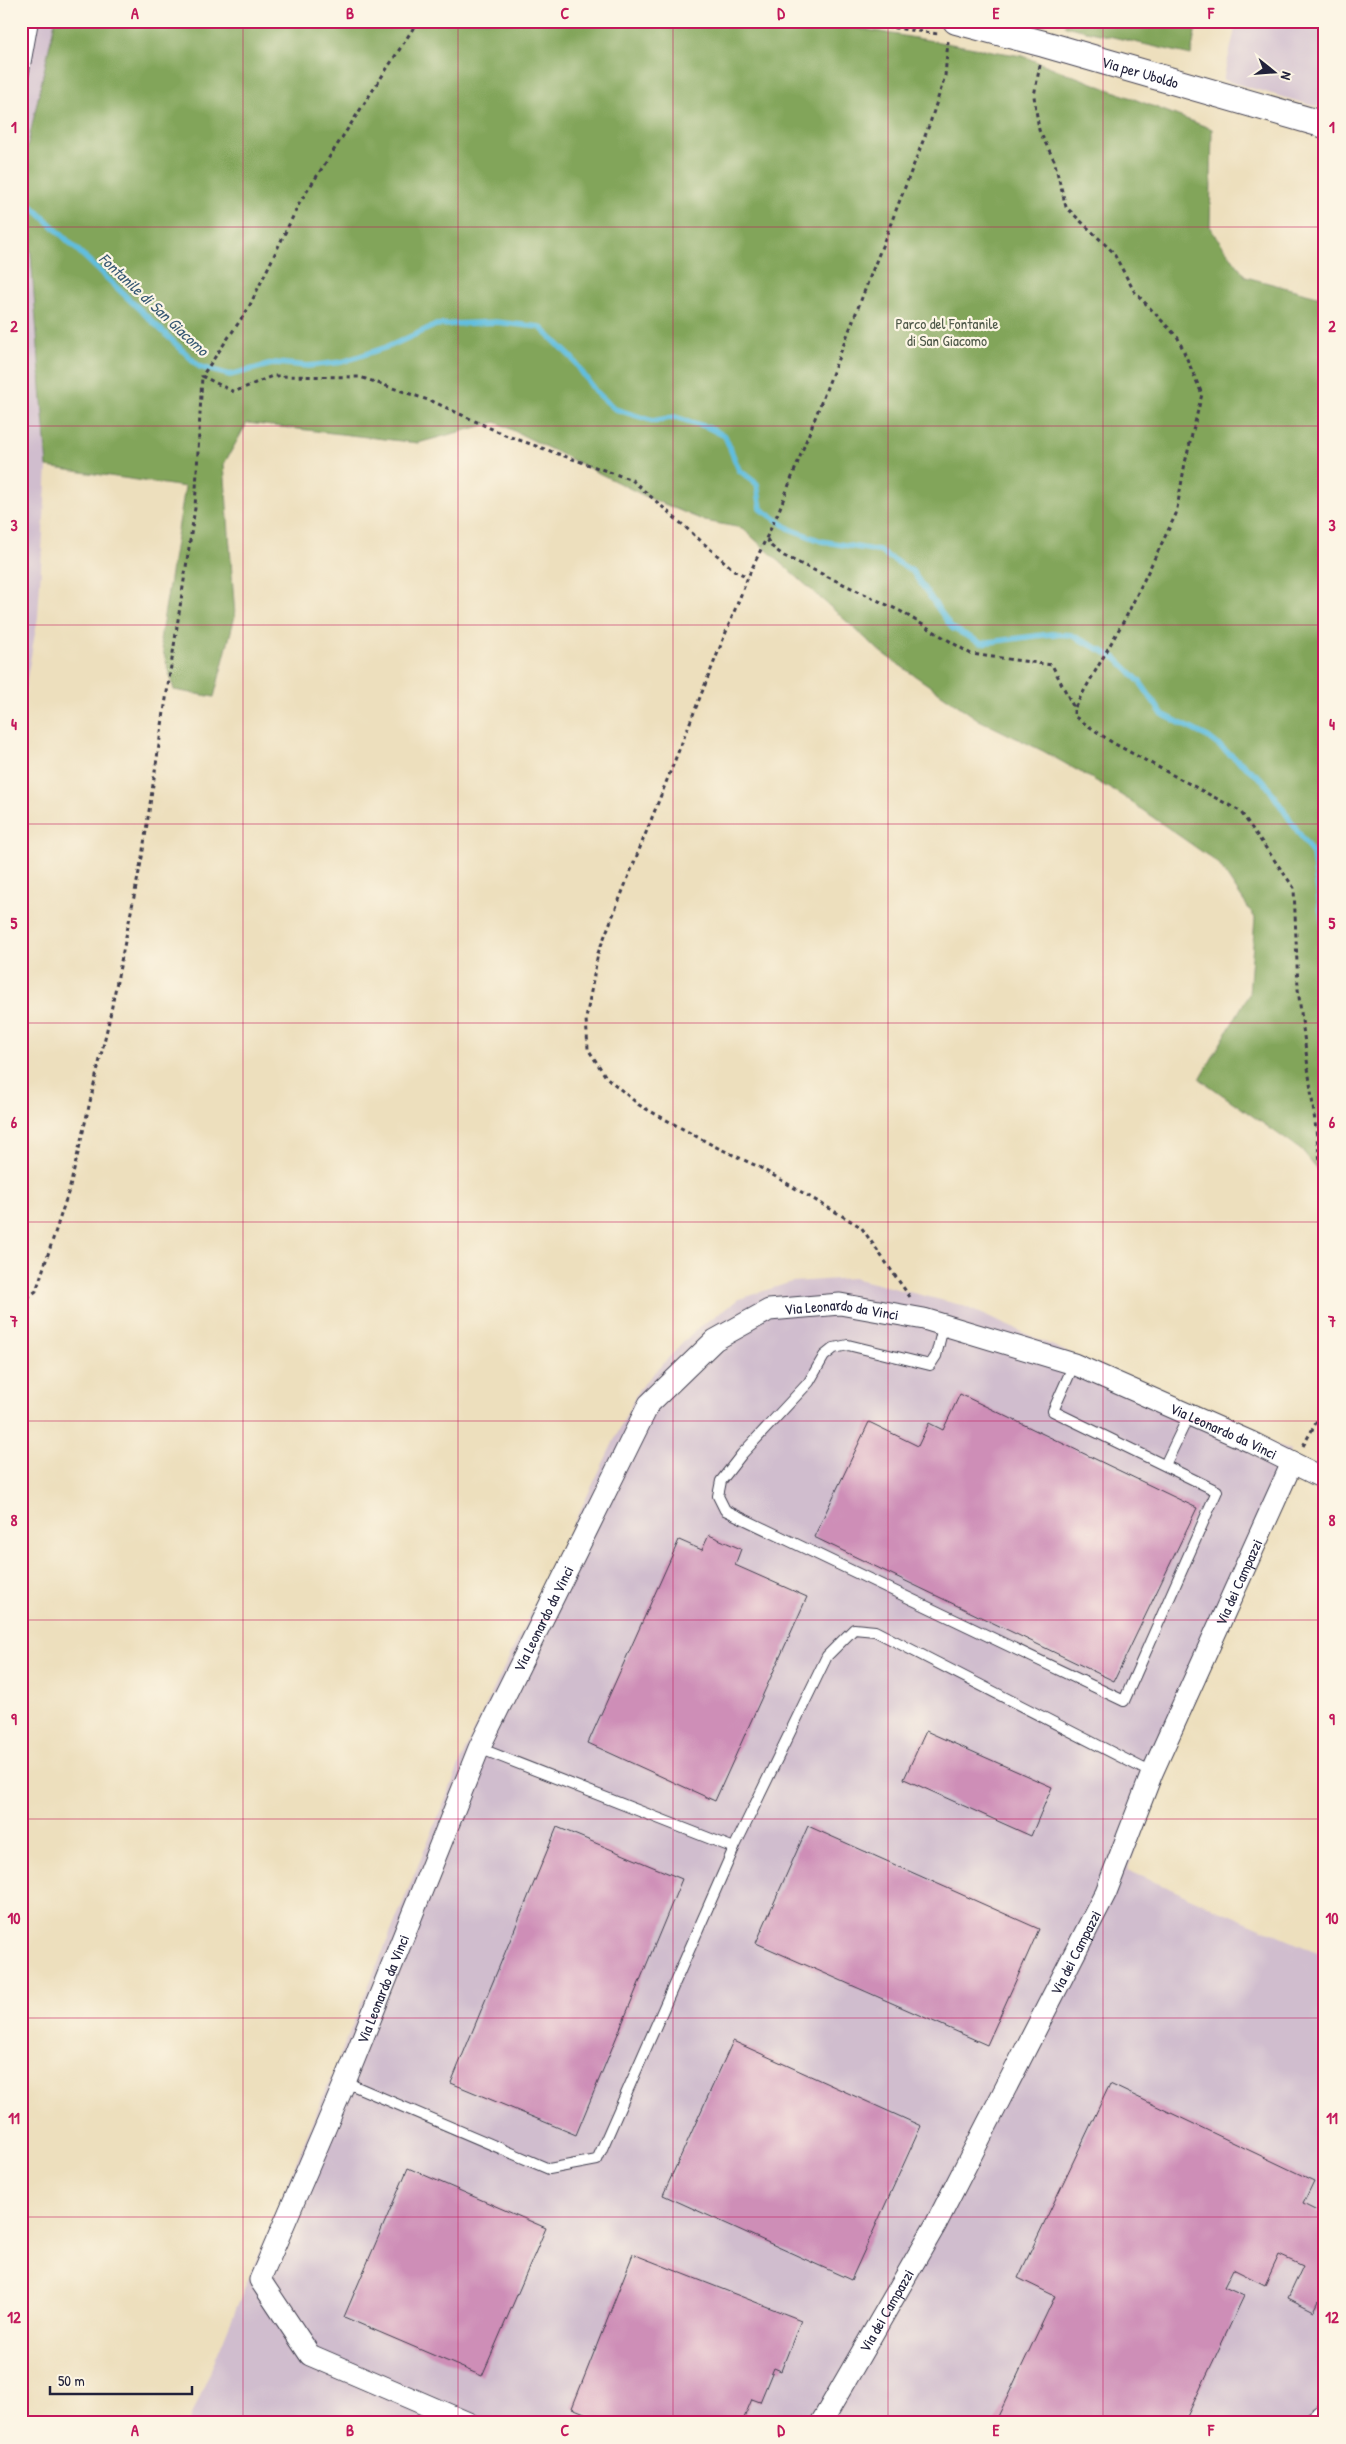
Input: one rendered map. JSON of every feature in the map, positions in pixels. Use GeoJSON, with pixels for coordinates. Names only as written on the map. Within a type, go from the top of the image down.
{"type":"FeatureCollection","features":[{"type":"Feature","properties":{"kind":"street","name":"Via per Uboldo"},"geometry":{"type":"LineString","coordinates":[[952,28],[1044,44],[1325,125]]}},
{"type":"Feature","properties":{"kind":"street","name":"Via Leonardo da Vinci"},"geometry":{"type":"LineString","coordinates":[[468,2423],[310,2355],[260,2280],[345,2082],[479,1748],[650,1404],[715,1340],[769,1310],[840,1304],[934,1321],[1074,1364],[1189,1414],[1325,1479]]}},
{"type":"Feature","properties":{"kind":"street","name":"Via dei Campazzi"},"geometry":{"type":"LineString","coordinates":[[821,2423],[936,2224],[1106,1892],[1152,1773],[1292,1463]]}},
{"type":"Feature","properties":{"kind":"street"},"geometry":{"type":"LineString","coordinates":[[1313,2423],[1325,2414]]}},
{"type":"Feature","properties":{"kind":"lane"},"geometry":{"type":"LineString","coordinates":[[21,88],[33,21]]}},
{"type":"Feature","properties":{"kind":"lane"},"geometry":{"type":"LineString","coordinates":[[934,1321],[936,1356],[930,1365],[848,1345],[834,1348],[824,1356],[809,1382],[742,1454],[721,1481],[718,1496],[725,1510],[1124,1701],[1217,1490],[1053,1411],[1074,1364]]}},
{"type":"Feature","properties":{"kind":"lane"},"geometry":{"type":"LineString","coordinates":[[1165,1465],[1189,1414]]}},
{"type":"Feature","properties":{"kind":"lane"},"geometry":{"type":"LineString","coordinates":[[345,2082],[549,2169],[598,2160],[734,1848],[827,1656],[854,1629],[874,1631],[1152,1773]]}},
{"type":"Feature","properties":{"kind":"lane"},"geometry":{"type":"LineString","coordinates":[[479,1748],[734,1848]]}},
{"type":"Feature","properties":{"kind":"path"},"geometry":{"type":"LineString","coordinates":[[21,1303],[36,1291],[70,1187],[109,1021],[142,857],[195,508],[203,374],[248,309],[300,202],[418,21]]}},
{"type":"Feature","properties":{"kind":"path"},"geometry":{"type":"LineString","coordinates":[[934,1321],[861,1227],[759,1167],[714,1146],[639,1105],[606,1077],[588,1049],[586,1019],[598,953],[748,577],[778,513],[930,123],[945,76],[952,28]]}},
{"type":"Feature","properties":{"kind":"path"},"geometry":{"type":"LineString","coordinates":[[1044,44],[1034,96],[1039,130],[1054,160],[1066,207],[1113,252],[1134,291],[1178,338],[1202,394],[1185,463],[1176,514],[1127,615],[1074,708]]}},
{"type":"Feature","properties":{"kind":"path"},"geometry":{"type":"LineString","coordinates":[[203,374],[234,392],[272,376],[360,377],[434,402],[505,435],[632,480],[735,571],[748,577]]}},
{"type":"Feature","properties":{"kind":"path"},"geometry":{"type":"LineString","coordinates":[[766,538],[784,556],[900,611],[971,654],[1052,665],[1074,708],[1074,716],[1113,743],[1240,811],[1294,888],[1298,989],[1325,1200]]}},
{"type":"Feature","properties":{"kind":"path"},"geometry":{"type":"LineString","coordinates":[[1292,1463],[1325,1407]]}},
{"type":"Feature","properties":{"kind":"shaded area"},"geometry":{"type":"Polygon","coordinates":[[[21,21],[55,21],[24,162],[47,467],[38,617],[21,711],[21,21]]]}},
{"type":"Feature","properties":{"kind":"shaded area"},"geometry":{"type":"Polygon","coordinates":[[[1237,21],[1325,21],[1325,109],[1223,80],[1237,21]]]}},
{"type":"Feature","properties":{"kind":"shaded area"},"geometry":{"type":"Polygon","coordinates":[[[853,1278],[961,1305],[1290,1451],[1127,1870],[1325,1956],[1325,2423],[189,2423],[473,1732],[639,1389],[694,1331],[739,1299],[792,1282],[853,1278]]]}},
{"type":"Feature","properties":{"kind":"green space","name":"Parco del Fontanile di San Giacomo"},"geometry":{"type":"Polygon","coordinates":[[[55,21],[815,21],[1022,56],[1212,129],[1210,228],[1246,277],[1325,298],[1325,1179],[1301,1150],[1200,1079],[1249,994],[1255,918],[1218,863],[1121,795],[1043,751],[979,720],[882,653],[742,528],[705,521],[647,497],[496,422],[418,443],[247,423],[224,464],[235,616],[214,697],[174,690],[160,640],[185,487],[47,467],[24,162],[55,21]]]}},
{"type":"Feature","properties":{"kind":"green space"},"geometry":{"type":"Polygon","coordinates":[[[1066,21],[1197,21],[1191,55],[1065,26],[1066,21]]]}},
{"type":"Feature","properties":{"kind":"building"},"geometry":{"type":"Polygon","coordinates":[[[960,1394],[1197,1508],[1114,1681],[814,1537],[869,1422],[918,1446],[929,1423],[943,1430],[960,1394]]]}},
{"type":"Feature","properties":{"kind":"building"},"geometry":{"type":"Polygon","coordinates":[[[709,1535],[741,1549],[735,1565],[807,1597],[715,1801],[588,1743],[679,1540],[702,1550],[709,1535]]]}},
{"type":"Feature","properties":{"kind":"building"},"geometry":{"type":"Polygon","coordinates":[[[926,1731],[1052,1787],[1031,1836],[904,1779],[926,1731]]]}},
{"type":"Feature","properties":{"kind":"building"},"geometry":{"type":"Polygon","coordinates":[[[808,1826],[1039,1929],[987,2045],[756,1943],[808,1826]]]}},
{"type":"Feature","properties":{"kind":"building"},"geometry":{"type":"Polygon","coordinates":[[[557,1827],[682,1879],[576,2135],[451,2083],[557,1827]]]}},
{"type":"Feature","properties":{"kind":"building"},"geometry":{"type":"Polygon","coordinates":[[[733,2041],[921,2126],[851,2280],[663,2195],[733,2041]]]}},
{"type":"Feature","properties":{"kind":"building"},"geometry":{"type":"Polygon","coordinates":[[[1110,2084],[1314,2181],[1303,2204],[1325,2215],[1325,2289],[1314,2311],[1288,2298],[1303,2266],[1279,2255],[1265,2285],[1233,2269],[1224,2287],[1244,2296],[1184,2423],[995,2423],[1055,2296],[1018,2278],[1110,2084]]]}},
{"type":"Feature","properties":{"kind":"building"},"geometry":{"type":"Polygon","coordinates":[[[408,2168],[546,2228],[482,2376],[344,2317],[408,2168]]]}},
{"type":"Feature","properties":{"kind":"building"},"geometry":{"type":"Polygon","coordinates":[[[633,2254],[801,2320],[781,2371],[774,2368],[760,2402],[752,2399],[742,2423],[610,2423],[572,2408],[633,2254]]]}},
{"type":"Feature","properties":{"kind":"waterway","name":"Fontanile di San Giacomo"},"geometry":{"type":"LineString","coordinates":[[21,196],[200,367],[230,375],[276,363],[308,366],[342,362],[390,346],[436,325],[496,322],[540,327],[572,358],[595,391],[615,409],[653,421],[675,417],[707,427],[725,436],[739,470],[757,484],[761,509],[790,529],[821,541],[879,551],[912,571],[952,628],[981,643],[1051,634],[1071,635],[1116,658],[1140,682],[1162,714],[1208,737],[1264,781],[1313,854],[1325,941]]}}]}
